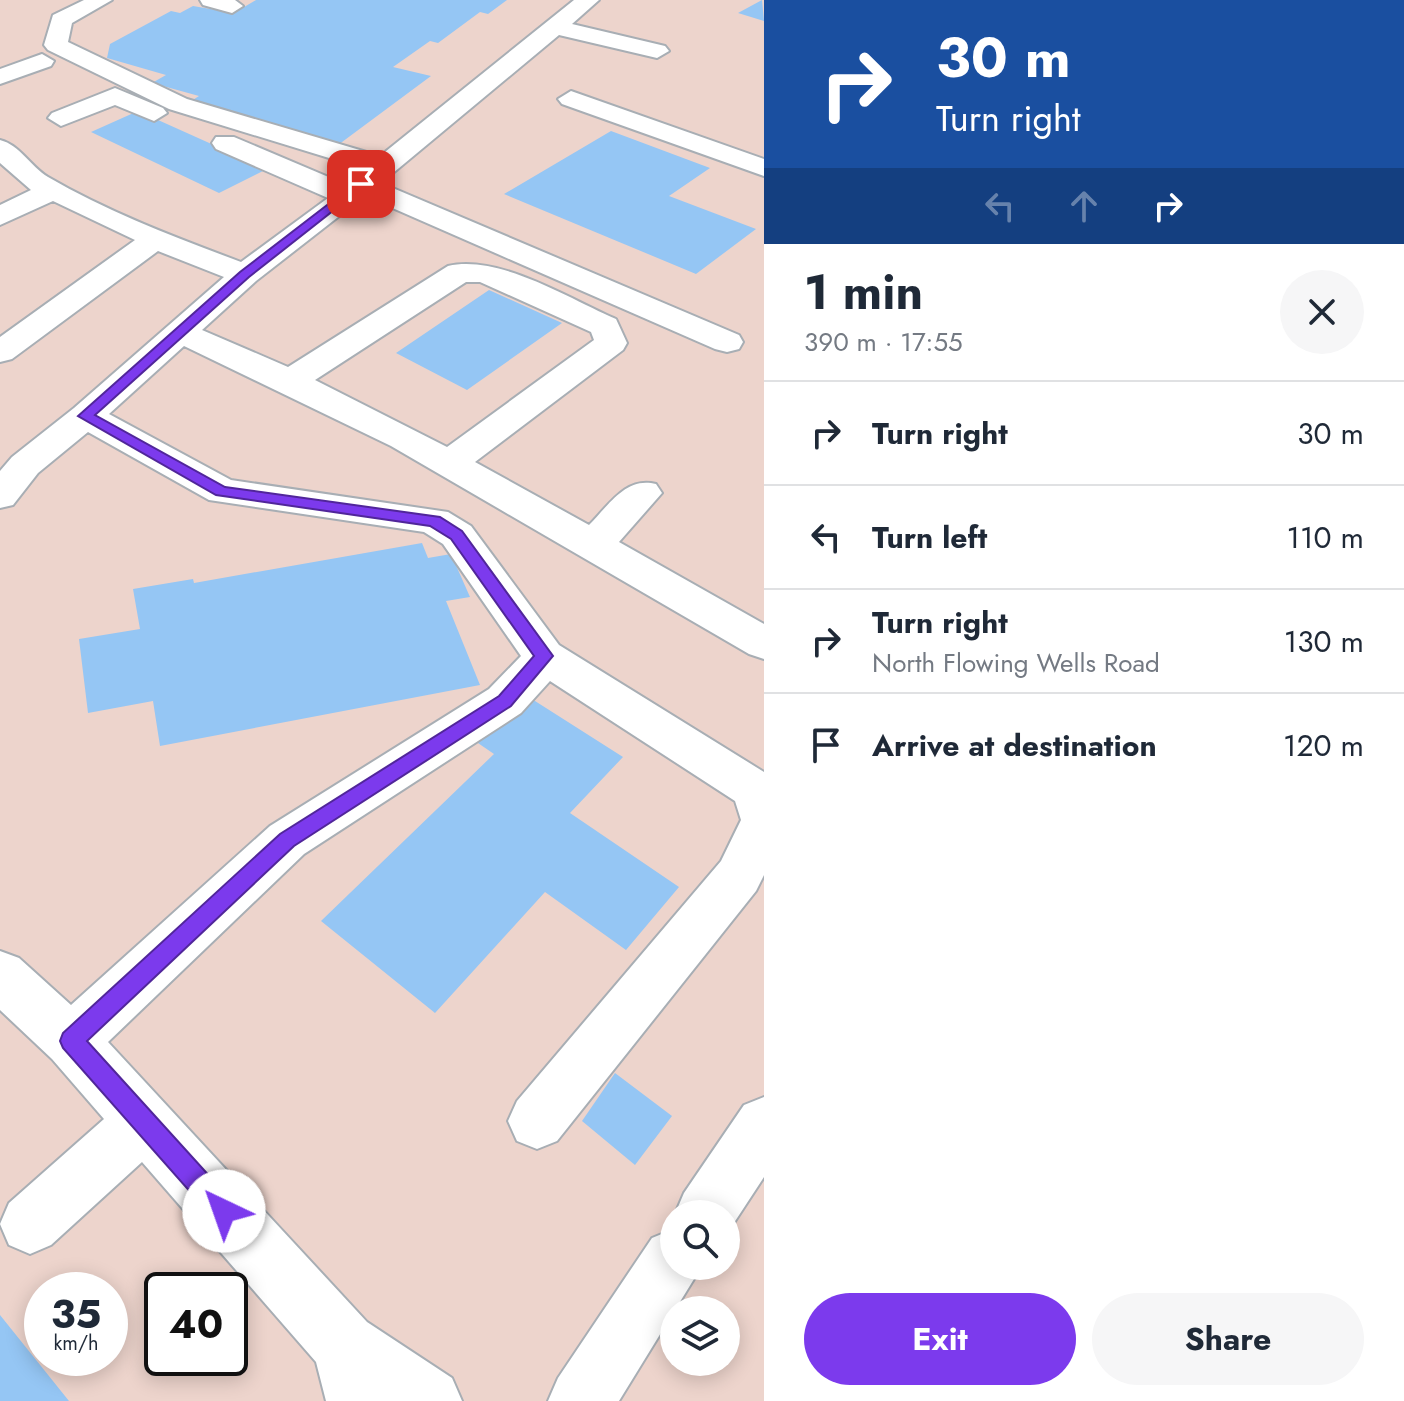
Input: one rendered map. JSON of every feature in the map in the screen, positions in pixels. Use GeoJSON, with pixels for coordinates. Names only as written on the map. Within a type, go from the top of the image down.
{"type":"FeatureCollection","features":[{"type":"Feature","properties":{"kind":"street"},"geometry":{"type":"LineString","coordinates":[[101,0],[61,20],[56,45],[178,104],[365,182],[727,342]]}},
{"type":"Feature","properties":{"kind":"street"},"geometry":{"type":"LineString","coordinates":[[0,496],[25,465],[86,416],[245,274],[365,182],[588,0]]}},
{"type":"Feature","properties":{"kind":"street"},"geometry":{"type":"LineString","coordinates":[[554,27],[657,51]]}},
{"type":"Feature","properties":{"kind":"street"},"geometry":{"type":"LineString","coordinates":[[0,77],[42,61]]}},
{"type":"Feature","properties":{"kind":"street"},"geometry":{"type":"LineString","coordinates":[[61,118],[115,96],[365,182]]}},
{"type":"Feature","properties":{"kind":"street"},"geometry":{"type":"LineString","coordinates":[[571,99],[764,168]]}},
{"type":"Feature","properties":{"kind":"street"},"geometry":{"type":"LineString","coordinates":[[2,153],[36,182],[156,239],[245,274]]}},
{"type":"Feature","properties":{"kind":"street"},"geometry":{"type":"LineString","coordinates":[[0,216],[54,190]]}},
{"type":"Feature","properties":{"kind":"street"},"geometry":{"type":"LineString","coordinates":[[0,352],[156,239]]}},
{"type":"Feature","properties":{"kind":"street"},"geometry":{"type":"LineString","coordinates":[[291,380],[459,273],[485,273],[605,326],[611,343],[448,464]]}},
{"type":"Feature","properties":{"kind":"street"},"geometry":{"type":"LineString","coordinates":[[180,332],[291,380],[448,464],[764,643]]}},
{"type":"Feature","properties":{"kind":"street"},"geometry":{"type":"LineString","coordinates":[[86,416],[222,491],[434,521],[457,535],[544,656],[755,790],[764,820],[739,876],[537,1121]]}},
{"type":"Feature","properties":{"kind":"street"},"geometry":{"type":"LineString","coordinates":[[592,546],[643,493]]}},
{"type":"Feature","properties":{"kind":"street"},"geometry":{"type":"LineString","coordinates":[[71,1041],[287,840],[505,701],[544,656]]}},
{"type":"Feature","properties":{"kind":"street"},"geometry":{"type":"LineString","coordinates":[[0,975],[71,1041],[144,1122],[351,1373],[429,1401]]}},
{"type":"Feature","properties":{"kind":"street"},"geometry":{"type":"LineString","coordinates":[[30,1224],[144,1122]]}},
{"type":"Feature","properties":{"kind":"street"},"geometry":{"type":"LineString","coordinates":[[714,1200],[764,1125]]}},
{"type":"Feature","properties":{"kind":"street"},"geometry":{"type":"LineString","coordinates":[[581,1401],[661,1280]]}},
{"type":"Feature","properties":{"kind":"shaded area"},"geometry":{"type":"Polygon","coordinates":[[[0,0],[764,0],[764,1401],[0,1401],[0,0]]]}},
{"type":"Feature","properties":{"kind":"building"},"geometry":{"type":"Polygon","coordinates":[[[256,0],[507,0],[488,14],[480,12],[438,43],[430,41],[393,67],[431,76],[338,145],[188,103],[199,96],[152,83],[166,75],[107,58],[110,44],[171,11],[180,13],[193,6],[234,13],[256,0]]]}},
{"type":"Feature","properties":{"kind":"building"},"geometry":{"type":"Polygon","coordinates":[[[762,0],[764,21],[738,13],[762,0]]]}},
{"type":"Feature","properties":{"kind":"building"},"geometry":{"type":"Polygon","coordinates":[[[138,111],[267,169],[219,193],[91,132],[138,111]]]}},
{"type":"Feature","properties":{"kind":"building"},"geometry":{"type":"Polygon","coordinates":[[[611,131],[710,168],[669,196],[756,229],[696,274],[504,194],[611,131]]]}},
{"type":"Feature","properties":{"kind":"building"},"geometry":{"type":"Polygon","coordinates":[[[489,290],[562,323],[467,390],[396,353],[489,290]]]}},
{"type":"Feature","properties":{"kind":"building"},"geometry":{"type":"Polygon","coordinates":[[[422,543],[428,558],[451,554],[470,597],[446,601],[480,685],[160,746],[153,701],[88,713],[79,639],[140,629],[133,589],[193,579],[194,583],[422,543]]]}},
{"type":"Feature","properties":{"kind":"building"},"geometry":{"type":"Polygon","coordinates":[[[524,694],[623,757],[570,813],[679,887],[626,950],[545,892],[435,1013],[321,921],[494,754],[475,741],[524,694]]]}},
{"type":"Feature","properties":{"kind":"building"},"geometry":{"type":"Polygon","coordinates":[[[615,1073],[672,1116],[635,1165],[582,1121],[615,1073]]]}},
{"type":"Feature","properties":{"kind":"building"},"geometry":{"type":"Polygon","coordinates":[[[0,1315],[24,1345],[24,1376],[49,1376],[69,1401],[0,1401],[0,1315]]]}},
{"type":"Feature","properties":{"kind":"route"},"geometry":{"type":"LineString","coordinates":[[224,1211],[71,1041],[287,840],[505,701],[526,681],[544,656],[457,535],[434,521],[222,491],[86,416],[245,274],[361,184]]}}]}
